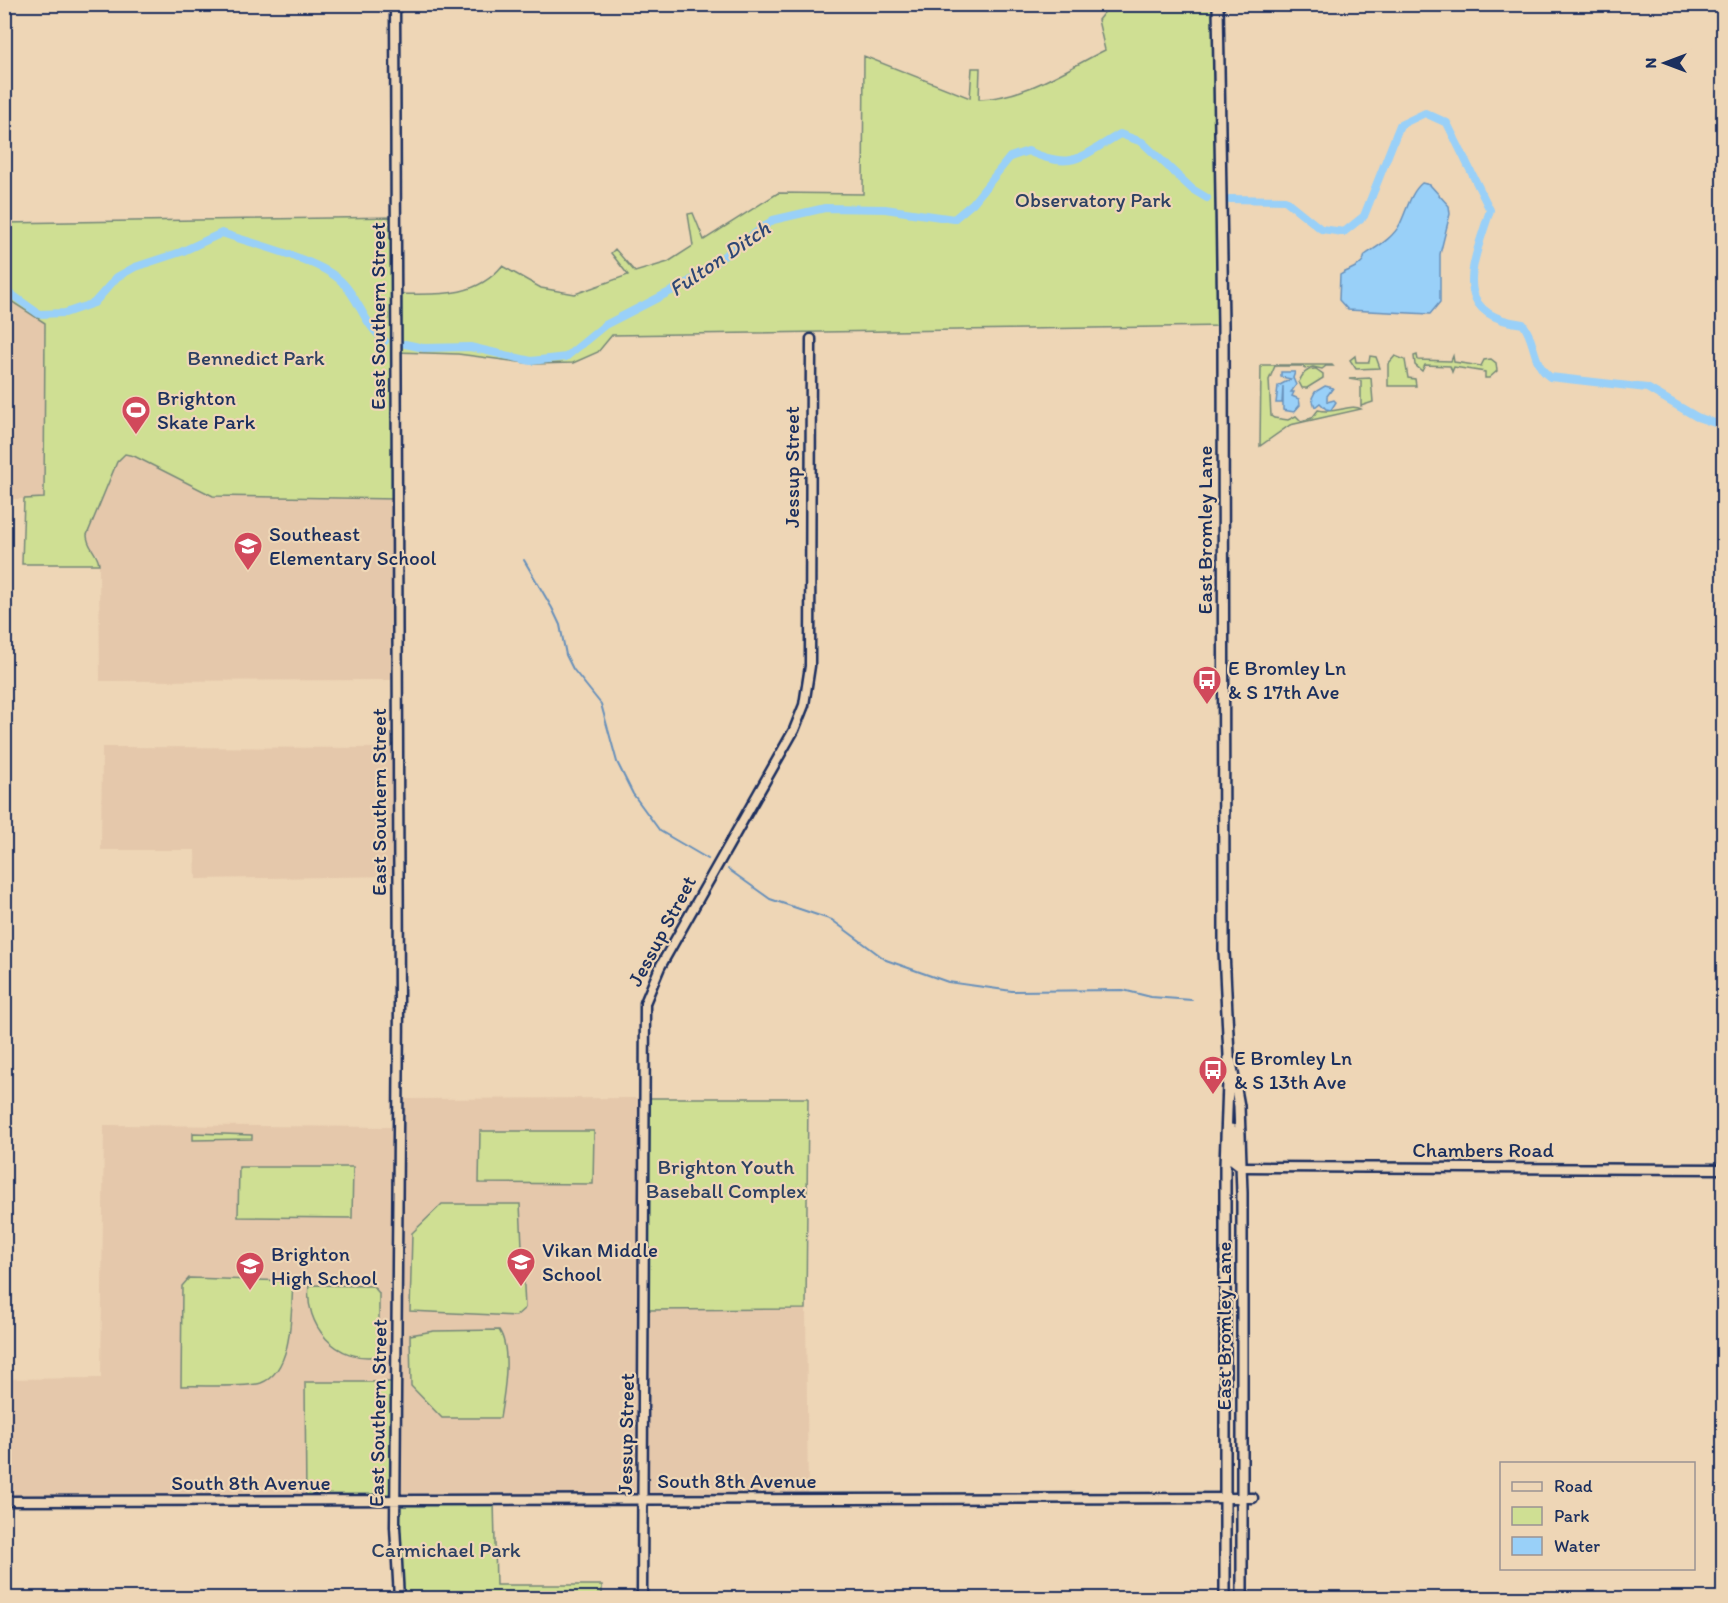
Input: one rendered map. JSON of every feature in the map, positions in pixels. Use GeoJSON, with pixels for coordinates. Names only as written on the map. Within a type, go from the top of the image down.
{"type":"FeatureCollection","features":[{"type":"Feature","properties":{"kind":"main road","name":"East Bromley Lane"},"geometry":{"type":"LineString","coordinates":[[1218,4],[1223,326],[1224,951],[1229,1055],[1225,1188],[1225,1599]]}},
{"type":"Feature","properties":{"kind":"main road","name":"East Bromley Lane"},"geometry":{"type":"LineString","coordinates":[[1229,1055],[1238,1097],[1242,1167],[1242,1599]]}},
{"type":"Feature","properties":{"kind":"main road"},"geometry":{"type":"LineString","coordinates":[[1225,1188],[1231,1173],[1242,1167],[1233,1160],[1227,1095]]}},
{"type":"Feature","properties":{"kind":"street","name":"East Southern Street"},"geometry":{"type":"LineString","coordinates":[[395,4],[399,1004],[395,1500],[399,1599]]}},
{"type":"Feature","properties":{"kind":"street","name":"Jessup Street"},"geometry":{"type":"LineString","coordinates":[[642,1599],[645,1003],[660,967],[794,730],[804,705],[810,666],[811,339]]}},
{"type":"Feature","properties":{"kind":"street","name":"Chambers Road"},"geometry":{"type":"LineString","coordinates":[[1242,1167],[1724,1169]]}},
{"type":"Feature","properties":{"kind":"street","name":"South 8th Avenue"},"geometry":{"type":"LineString","coordinates":[[4,1501],[1253,1498]]}},
{"type":"Feature","properties":{"kind":"shaded area"},"geometry":{"type":"Polygon","coordinates":[[[4,301],[10,301],[45,323],[44,499],[5,499],[4,301]]]}},
{"type":"Feature","properties":{"kind":"shaded area","name":"Southeast Elementary School"},"geometry":{"type":"Polygon","coordinates":[[[125,454],[134,456],[213,496],[396,499],[396,680],[100,681],[99,564],[98,555],[89,547],[87,535],[117,462],[125,454]]]}},
{"type":"Feature","properties":{"kind":"shaded area"},"geometry":{"type":"Polygon","coordinates":[[[102,747],[397,748],[398,876],[196,879],[195,850],[101,850],[102,747]]]}},
{"type":"Feature","properties":{"kind":"shaded area"},"geometry":{"type":"Polygon","coordinates":[[[646,1098],[645,1309],[806,1309],[808,1499],[5,1501],[4,1379],[101,1378],[104,1125],[398,1127],[399,1099],[646,1098]]]}},
{"type":"Feature","properties":{"kind":"green space"},"geometry":{"type":"Polygon","coordinates":[[[1110,5],[1218,5],[1223,326],[612,335],[598,352],[573,363],[534,364],[458,354],[396,352],[396,499],[213,496],[134,456],[125,454],[117,462],[87,535],[99,564],[22,564],[24,499],[44,498],[45,323],[11,301],[5,301],[4,223],[396,217],[396,294],[440,294],[467,289],[491,277],[502,266],[541,288],[575,294],[628,275],[611,253],[615,249],[635,272],[668,262],[693,246],[688,214],[693,213],[704,240],[778,193],[863,194],[864,56],[970,98],[972,68],[980,68],[979,99],[1012,94],[1044,82],[1105,50],[1098,20],[1110,5]]]}},
{"type":"Feature","properties":{"kind":"green space"},"geometry":{"type":"Polygon","coordinates":[[[1417,355],[1418,360],[1451,361],[1453,356],[1454,362],[1481,366],[1484,360],[1491,359],[1496,363],[1497,371],[1489,378],[1485,378],[1485,372],[1454,367],[1452,372],[1450,366],[1425,365],[1422,371],[1415,365],[1414,356],[1417,355]]]}},
{"type":"Feature","properties":{"kind":"green space"},"geometry":{"type":"Polygon","coordinates":[[[1355,356],[1356,362],[1369,362],[1370,356],[1376,357],[1380,368],[1356,369],[1350,360],[1355,356]]]}},
{"type":"Feature","properties":{"kind":"green space"},"geometry":{"type":"Polygon","coordinates":[[[1395,356],[1405,360],[1408,378],[1415,379],[1416,386],[1388,386],[1388,364],[1395,356]]]}},
{"type":"Feature","properties":{"kind":"green space"},"geometry":{"type":"Polygon","coordinates":[[[1261,365],[1333,366],[1326,366],[1322,369],[1313,367],[1305,369],[1303,366],[1275,366],[1269,380],[1271,416],[1274,418],[1288,420],[1296,416],[1301,421],[1312,418],[1318,410],[1330,411],[1352,407],[1361,409],[1290,425],[1260,446],[1261,365]]]}},
{"type":"Feature","properties":{"kind":"green space"},"geometry":{"type":"Polygon","coordinates":[[[1310,369],[1316,369],[1323,374],[1323,378],[1307,388],[1302,388],[1299,382],[1303,374],[1310,369]]]}},
{"type":"Feature","properties":{"kind":"green space"},"geometry":{"type":"Polygon","coordinates":[[[1371,378],[1373,402],[1361,406],[1361,381],[1349,379],[1371,378]]]}},
{"type":"Feature","properties":{"kind":"green space","name":"Brighton Youth Baseball Complex"},"geometry":{"type":"Polygon","coordinates":[[[646,1098],[808,1098],[806,1309],[645,1310],[646,1098]]]}},
{"type":"Feature","properties":{"kind":"green space"},"geometry":{"type":"Polygon","coordinates":[[[480,1131],[594,1131],[593,1184],[479,1183],[480,1131]]]}},
{"type":"Feature","properties":{"kind":"green space"},"geometry":{"type":"Polygon","coordinates":[[[193,1133],[252,1135],[252,1139],[193,1140],[193,1133]]]}},
{"type":"Feature","properties":{"kind":"green space"},"geometry":{"type":"Polygon","coordinates":[[[239,1167],[353,1167],[352,1218],[238,1217],[239,1167]]]}},
{"type":"Feature","properties":{"kind":"green space"},"geometry":{"type":"Polygon","coordinates":[[[442,1204],[520,1204],[525,1308],[516,1316],[410,1311],[412,1233],[442,1204]]]}},
{"type":"Feature","properties":{"kind":"green space"},"geometry":{"type":"Polygon","coordinates":[[[189,1278],[293,1281],[289,1338],[280,1366],[272,1376],[254,1385],[181,1386],[182,1286],[189,1278]]]}},
{"type":"Feature","properties":{"kind":"green space"},"geometry":{"type":"Polygon","coordinates":[[[309,1285],[373,1286],[379,1293],[379,1356],[363,1357],[349,1354],[337,1348],[326,1338],[312,1314],[309,1285]]]}},
{"type":"Feature","properties":{"kind":"green space"},"geometry":{"type":"Polygon","coordinates":[[[499,1330],[503,1338],[506,1360],[500,1418],[442,1418],[411,1386],[410,1335],[434,1331],[499,1330]]]}},
{"type":"Feature","properties":{"kind":"green space"},"geometry":{"type":"Polygon","coordinates":[[[305,1382],[396,1382],[395,1500],[306,1501],[305,1382]]]}},
{"type":"Feature","properties":{"kind":"green space","name":"Carmichael Park"},"geometry":{"type":"Polygon","coordinates":[[[395,1500],[494,1500],[496,1585],[602,1585],[602,1598],[399,1598],[395,1500]]]}},
{"type":"Feature","properties":{"kind":"water"},"geometry":{"type":"Polygon","coordinates":[[[1422,183],[1430,185],[1449,206],[1450,214],[1440,254],[1440,302],[1430,314],[1348,310],[1339,300],[1340,275],[1359,265],[1365,255],[1393,233],[1422,183]]]}},
{"type":"Feature","properties":{"kind":"water"},"geometry":{"type":"Polygon","coordinates":[[[1281,372],[1295,372],[1293,378],[1296,385],[1291,392],[1294,392],[1292,396],[1299,399],[1300,405],[1294,412],[1283,410],[1283,386],[1282,403],[1276,403],[1278,386],[1291,379],[1281,377],[1281,372]]]}},
{"type":"Feature","properties":{"kind":"water"},"geometry":{"type":"Polygon","coordinates":[[[1325,386],[1333,388],[1327,396],[1327,402],[1334,400],[1336,402],[1331,410],[1326,409],[1320,403],[1315,407],[1312,398],[1315,392],[1325,386]]]}},
{"type":"Feature","properties":{"kind":"waterway","name":"Fulton Ditch"},"geometry":{"type":"LineString","coordinates":[[1230,199],[1285,200],[1321,229],[1344,232],[1364,216],[1400,125],[1425,113],[1447,123],[1490,210],[1478,248],[1472,282],[1475,297],[1483,309],[1499,319],[1523,324],[1540,366],[1550,377],[1647,388],[1697,417],[1724,426]]}},
{"type":"Feature","properties":{"kind":"waterway","name":"Fulton Ditch"},"geometry":{"type":"LineString","coordinates":[[405,344],[424,348],[470,347],[531,361],[566,357],[605,325],[687,283],[773,220],[825,208],[885,209],[954,219],[973,203],[1010,157],[1028,151],[1056,160],[1076,159],[1120,134],[1142,142],[1192,189],[1207,198]]}},
{"type":"Feature","properties":{"kind":"waterway","name":"Fulton Ditch"},"geometry":{"type":"LineString","coordinates":[[4,289],[39,314],[65,313],[94,303],[117,277],[135,267],[181,252],[222,233],[286,253],[332,274],[348,289],[372,328],[385,341]]}},
{"type":"Feature","properties":{"kind":"waterway"},"geometry":{"type":"LineString","coordinates":[[524,560],[560,625],[566,655],[573,669],[601,704],[617,762],[633,794],[660,831],[708,859]]}},
{"type":"Feature","properties":{"kind":"waterway"},"geometry":{"type":"LineString","coordinates":[[728,869],[770,899],[832,920],[886,960],[948,982],[1012,991],[1123,990],[1151,997],[1192,1000]]}},
{"type":"Feature","properties":{"kind":"place","name":"Brighton Skate Park"},"geometry":{"type":"Point","coordinates":[136,436]}},
{"type":"Feature","properties":{"kind":"place","name":"Southeast Elementary School"},"geometry":{"type":"Point","coordinates":[248,572]}},
{"type":"Feature","properties":{"kind":"place","name":"E Bromley Ln & S 17th Ave"},"geometry":{"type":"Point","coordinates":[1207,706]}},
{"type":"Feature","properties":{"kind":"place","name":"E Bromley Ln & S 13th Ave"},"geometry":{"type":"Point","coordinates":[1213,1096]}},
{"type":"Feature","properties":{"kind":"place","name":"Vikan Middle School"},"geometry":{"type":"Point","coordinates":[521,1288]}},
{"type":"Feature","properties":{"kind":"place","name":"Brighton High School"},"geometry":{"type":"Point","coordinates":[250,1292]}},
{"type":"Feature","properties":{"kind":"park label","name":"Observatory Park"},"geometry":{"type":"Point","coordinates":[1093,200]}},
{"type":"Feature","properties":{"kind":"park label","name":"Bennedict Park"},"geometry":{"type":"Point","coordinates":[256,358]}}]}
